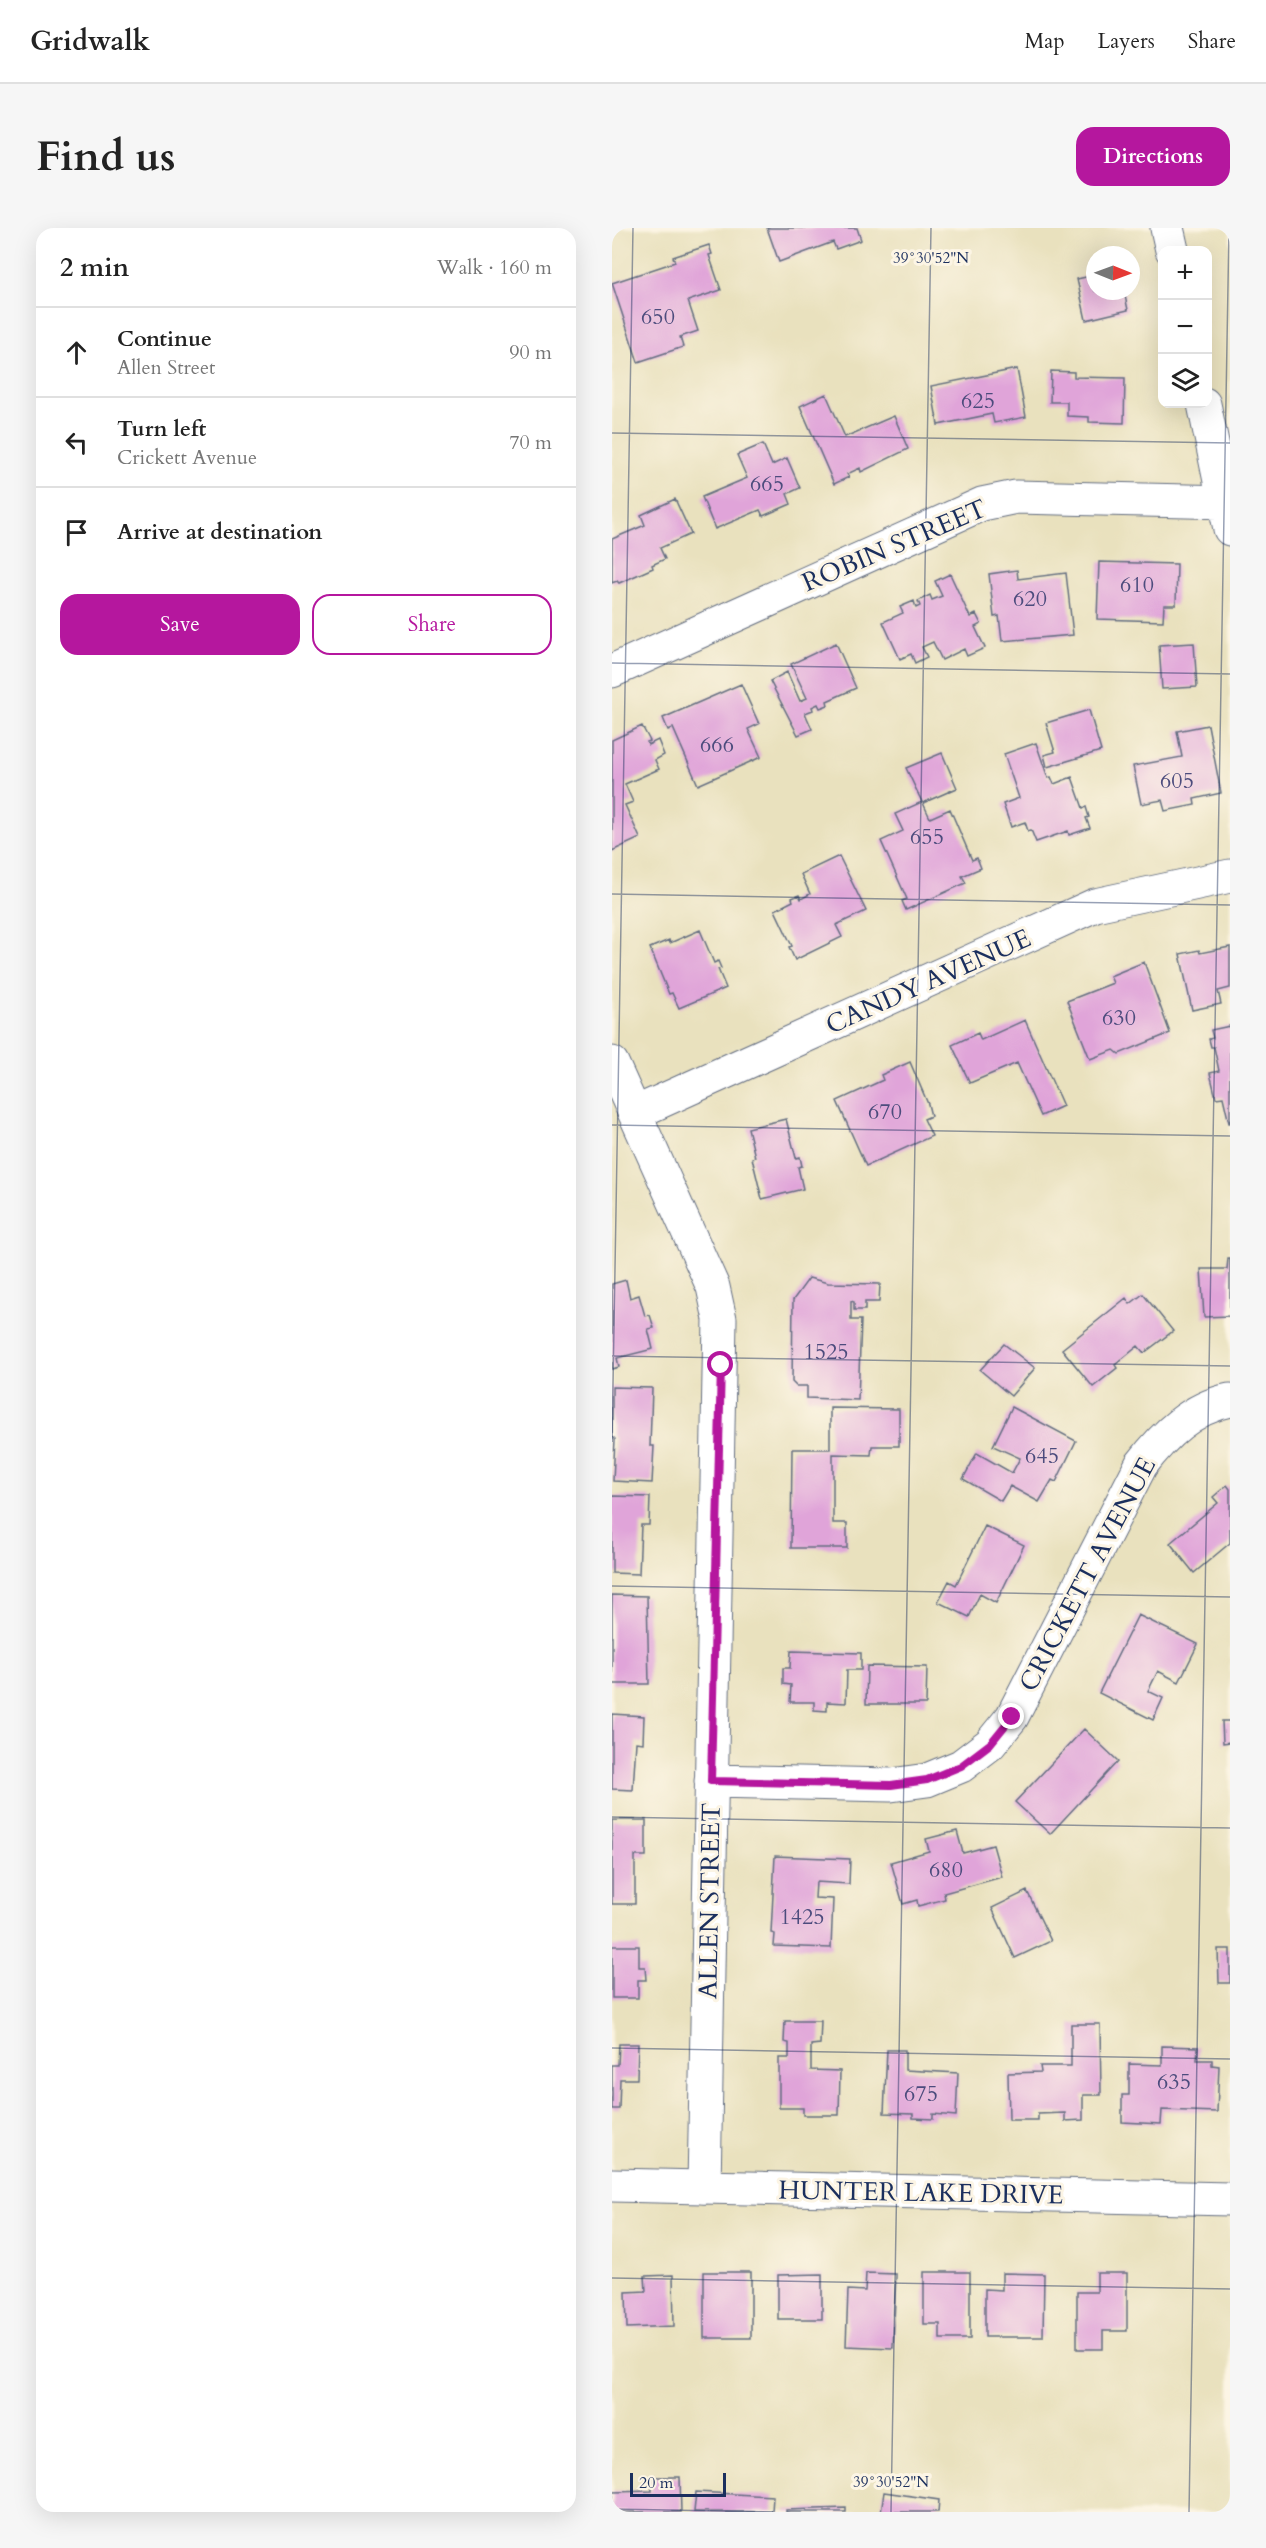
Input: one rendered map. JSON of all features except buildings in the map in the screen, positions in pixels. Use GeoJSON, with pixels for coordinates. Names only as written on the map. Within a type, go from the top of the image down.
{"type":"FeatureCollection","features":[{"type":"Feature","properties":{"kind":"street"},"geometry":{"type":"LineString","coordinates":[[1167,228],[1171,246]]}},
{"type":"Feature","properties":{"kind":"street"},"geometry":{"type":"LineString","coordinates":[[1205,408],[1228,511]]}},
{"type":"Feature","properties":{"kind":"street","name":"ROBIN STREET"},"geometry":{"type":"LineString","coordinates":[[612,671],[982,504],[1016,497],[1228,511]]}},
{"type":"Feature","properties":{"kind":"street","name":"CANDY AVENUE"},"geometry":{"type":"LineString","coordinates":[[635,1113],[1095,905],[1230,876]]}},
{"type":"Feature","properties":{"kind":"street","name":"ALLEN STREET"},"geometry":{"type":"LineString","coordinates":[[612,1063],[713,1287],[720,1319],[704,2187]]}},
{"type":"Feature","properties":{"kind":"street","name":"CRICKETT AVENUE"},"geometry":{"type":"LineString","coordinates":[[711,1781],[891,1785],[927,1780],[961,1766],[990,1744],[1012,1717],[1141,1465],[1161,1439],[1190,1417],[1220,1402],[1230,1400]]}},
{"type":"Feature","properties":{"kind":"street","name":"HUNTER LAKE DRIVE"},"geometry":{"type":"LineString","coordinates":[[612,2185],[1230,2199]]}},
{"type":"Feature","properties":{"kind":"route"},"geometry":{"type":"LineString","coordinates":[[721,1365],[711,1781],[891,1785],[927,1780],[961,1766],[990,1744],[1012,1717]]}}]}
